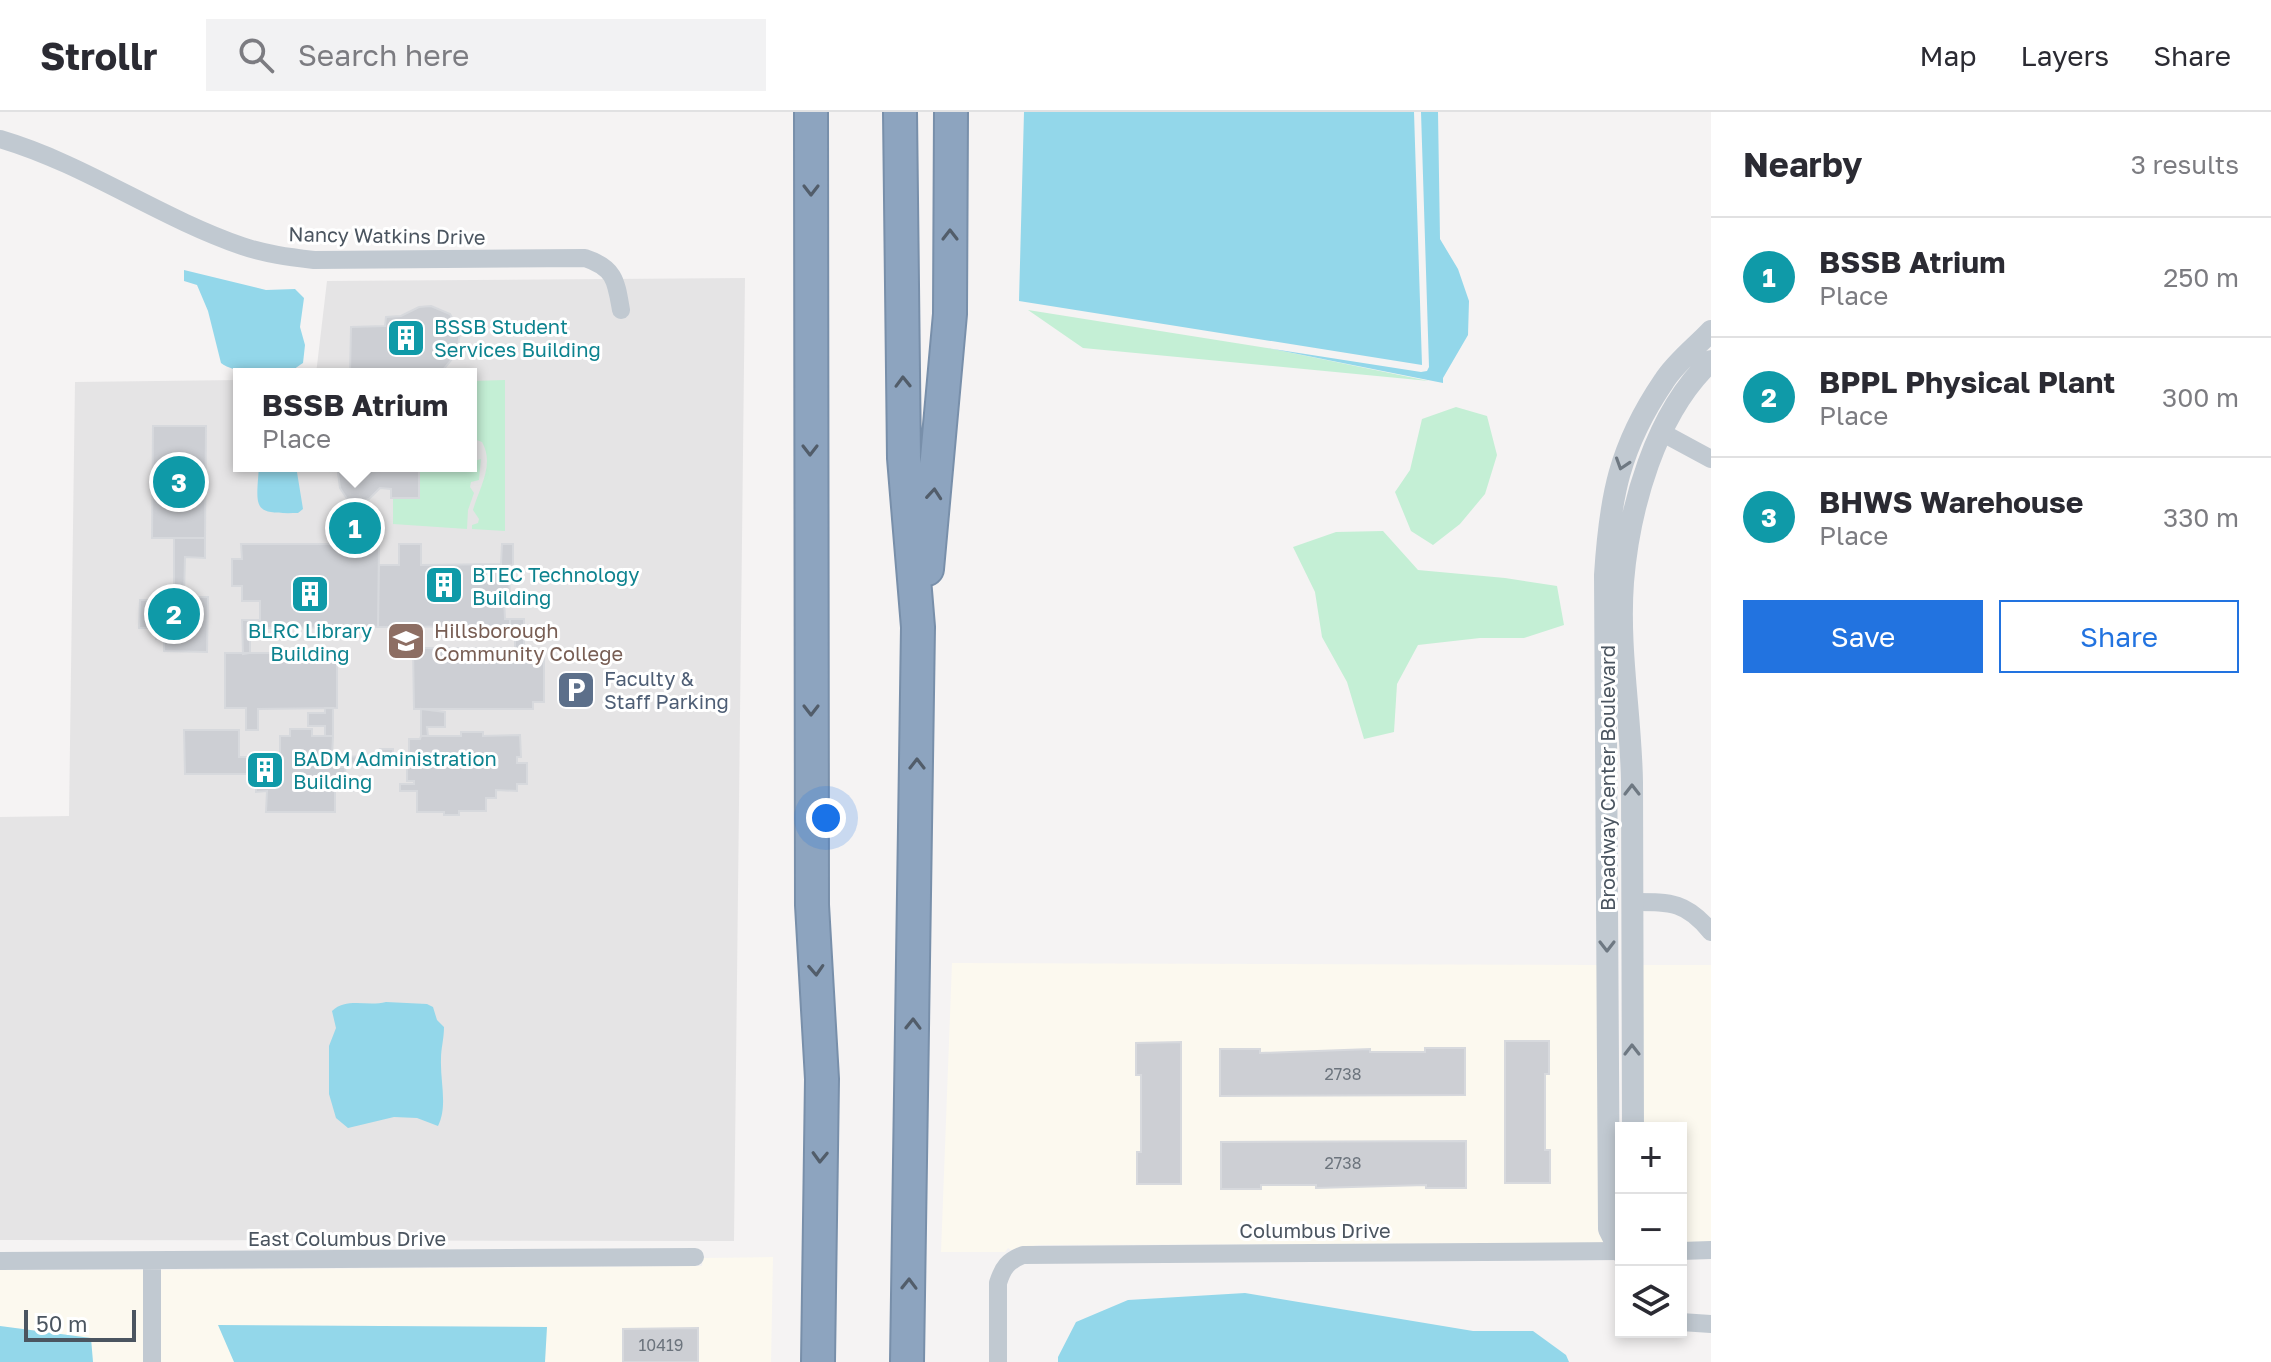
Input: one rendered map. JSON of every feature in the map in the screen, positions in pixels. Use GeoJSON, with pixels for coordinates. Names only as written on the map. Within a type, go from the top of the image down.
{"type":"FeatureCollection","features":[{"type":"Feature","properties":{"kind":"highway"},"geometry":{"type":"LineString","coordinates":[[811,112],[812,905],[822,1079],[818,1362]]}},
{"type":"Feature","properties":{"kind":"highway"},"geometry":{"type":"LineString","coordinates":[[900,112],[904,458],[918,627],[907,1362]]}},
{"type":"Feature","properties":{"kind":"highway"},"geometry":{"type":"LineString","coordinates":[[918,627],[928,564],[950,314],[951,112]]}},
{"type":"Feature","properties":{"kind":"street","name":"Nancy Watkins Drive"},"geometry":{"type":"LineString","coordinates":[[0,139],[37,150],[194,227],[243,247],[276,256],[314,260],[585,258],[600,263],[611,273],[617,286],[621,310]]}},
{"type":"Feature","properties":{"kind":"street","name":"Broadway Center Boulevard"},"geometry":{"type":"LineString","coordinates":[[1615,1240],[1609,1229],[1605,575],[1609,516],[1621,460],[1665,379],[1711,331]]}},
{"type":"Feature","properties":{"kind":"street","name":"Broadway Center Boulevard"},"geometry":{"type":"LineString","coordinates":[[1633,1122],[1632,764],[1625,689],[1623,583],[1633,521],[1647,466],[1661,432],[1684,392],[1711,361]]}},
{"type":"Feature","properties":{"kind":"street"},"geometry":{"type":"LineString","coordinates":[[1647,412],[1661,432],[1711,459]]}},
{"type":"Feature","properties":{"kind":"street"},"geometry":{"type":"LineString","coordinates":[[1632,902],[1661,902],[1688,908],[1711,932]]}},
{"type":"Feature","properties":{"kind":"street"},"geometry":{"type":"LineString","coordinates":[[1608,989],[1632,988]]}},
{"type":"Feature","properties":{"kind":"street"},"geometry":{"type":"LineString","coordinates":[[1687,1251],[1711,1250]]}},
{"type":"Feature","properties":{"kind":"street","name":"Columbus Drive"},"geometry":{"type":"LineString","coordinates":[[998,1362],[998,1283],[1009,1260],[1023,1255],[1615,1252]]}},
{"type":"Feature","properties":{"kind":"street","name":"East Columbus Drive"},"geometry":{"type":"LineString","coordinates":[[0,1261],[695,1257]]}},
{"type":"Feature","properties":{"kind":"street"},"geometry":{"type":"LineString","coordinates":[[152,1261],[152,1362]]}},
{"type":"Feature","properties":{"kind":"street"},"geometry":{"type":"LineString","coordinates":[[1687,1322],[1711,1324]]}},
{"type":"Feature","properties":{"kind":"shaded area","name":"Hillsborough Community College"},"geometry":{"type":"Polygon","coordinates":[[[745,278],[734,1241],[0,1240],[0,817],[69,816],[75,382],[233,380],[233,472],[477,472],[477,368],[317,368],[327,281],[745,278]]]}},
{"type":"Feature","properties":{"kind":"shaded area"},"geometry":{"type":"Polygon","coordinates":[[[952,963],[1600,965],[1607,1243],[1039,1245],[1008,1248],[1005,1252],[941,1252],[952,963]]]}},
{"type":"Feature","properties":{"kind":"shaded area"},"geometry":{"type":"Polygon","coordinates":[[[1640,965],[1711,965],[1711,1242],[1687,1242],[1687,1122],[1640,1122],[1640,965]]]}},
{"type":"Feature","properties":{"kind":"shaded area"},"geometry":{"type":"Polygon","coordinates":[[[773,1257],[771,1362],[545,1362],[546,1327],[219,1325],[234,1362],[160,1362],[160,1270],[702,1266],[703,1258],[773,1257]]]}},
{"type":"Feature","properties":{"kind":"shaded area"},"geometry":{"type":"Polygon","coordinates":[[[0,1270],[144,1270],[145,1362],[93,1362],[90,1338],[0,1326],[0,1270]]]}},
{"type":"Feature","properties":{"kind":"green space"},"geometry":{"type":"Polygon","coordinates":[[[1028,310],[1267,348],[1429,381],[1083,348],[1028,310]]]}},
{"type":"Feature","properties":{"kind":"green space"},"geometry":{"type":"Polygon","coordinates":[[[505,380],[505,531],[472,529],[479,519],[473,510],[485,476],[487,459],[482,442],[477,440],[477,381],[505,380]]]}},
{"type":"Feature","properties":{"kind":"green space"},"geometry":{"type":"Polygon","coordinates":[[[1456,407],[1487,416],[1497,455],[1485,494],[1460,524],[1433,545],[1411,531],[1395,492],[1410,470],[1422,419],[1456,407]]]}},
{"type":"Feature","properties":{"kind":"green space"},"geometry":{"type":"Polygon","coordinates":[[[481,459],[479,480],[471,482],[474,493],[468,510],[467,529],[393,524],[393,498],[420,498],[420,472],[477,472],[477,460],[481,459]]]}},
{"type":"Feature","properties":{"kind":"green space"},"geometry":{"type":"Polygon","coordinates":[[[1383,531],[1418,570],[1557,586],[1564,625],[1524,638],[1480,638],[1418,645],[1397,684],[1394,732],[1364,739],[1347,682],[1322,637],[1315,592],[1293,547],[1336,532],[1383,531]]]}},
{"type":"Feature","properties":{"kind":"water"},"geometry":{"type":"Polygon","coordinates":[[[1024,112],[1414,112],[1422,365],[1019,301],[1024,112]]]}},
{"type":"Feature","properties":{"kind":"water"},"geometry":{"type":"Polygon","coordinates":[[[1421,112],[1438,112],[1440,239],[1458,269],[1469,301],[1468,335],[1443,383],[1267,348],[1427,371],[1421,112]]]}},
{"type":"Feature","properties":{"kind":"water"},"geometry":{"type":"Polygon","coordinates":[[[184,270],[266,290],[295,289],[304,298],[300,327],[305,345],[303,363],[295,368],[233,368],[221,363],[208,311],[197,285],[184,281],[184,270]]]}},
{"type":"Feature","properties":{"kind":"water"},"geometry":{"type":"Polygon","coordinates":[[[259,472],[297,472],[303,509],[298,513],[265,510],[260,506],[259,472]]]}},
{"type":"Feature","properties":{"kind":"water"},"geometry":{"type":"Polygon","coordinates":[[[344,1004],[427,1004],[433,1007],[437,1020],[444,1027],[441,1059],[443,1102],[438,1126],[417,1118],[394,1117],[348,1128],[336,1118],[329,1094],[329,1046],[336,1028],[332,1011],[344,1004]]]}},
{"type":"Feature","properties":{"kind":"water"},"geometry":{"type":"Polygon","coordinates":[[[1245,1293],[1473,1331],[1533,1331],[1566,1355],[1569,1362],[1058,1362],[1076,1322],[1128,1300],[1245,1293]]]}},
{"type":"Feature","properties":{"kind":"water"},"geometry":{"type":"Polygon","coordinates":[[[218,1325],[547,1327],[545,1362],[234,1362],[218,1325]]]}},
{"type":"Feature","properties":{"kind":"water"},"geometry":{"type":"Polygon","coordinates":[[[0,1326],[91,1338],[93,1362],[0,1362],[0,1326]]]}},
{"type":"Feature","properties":{"kind":"building","name":"BSSB Student Services Building"},"geometry":{"type":"Polygon","coordinates":[[[431,306],[450,314],[460,332],[457,353],[445,368],[350,368],[351,327],[385,326],[386,317],[401,316],[419,307],[431,306]]]}},
{"type":"Feature","properties":{"kind":"building"},"geometry":{"type":"Polygon","coordinates":[[[153,426],[206,426],[205,538],[152,538],[153,426]]]}},
{"type":"Feature","properties":{"kind":"building"},"geometry":{"type":"Polygon","coordinates":[[[338,472],[419,472],[419,498],[391,498],[391,489],[380,488],[369,499],[351,505],[340,488],[338,472]]]}},
{"type":"Feature","properties":{"kind":"building"},"geometry":{"type":"Polygon","coordinates":[[[345,518],[365,518],[365,538],[345,538],[345,518]]]}},
{"type":"Feature","properties":{"kind":"building"},"geometry":{"type":"Polygon","coordinates":[[[174,538],[205,538],[205,558],[185,557],[184,597],[174,597],[174,538]]]}},
{"type":"Feature","properties":{"kind":"building","name":"BLRC Library Building"},"geometry":{"type":"Polygon","coordinates":[[[241,544],[379,544],[378,627],[260,628],[260,601],[242,601],[242,586],[232,586],[232,559],[242,559],[241,544]]]}},
{"type":"Feature","properties":{"kind":"building","name":"BTEC Technology Building"},"geometry":{"type":"Polygon","coordinates":[[[399,544],[421,544],[421,565],[501,564],[502,544],[513,544],[513,565],[506,566],[510,599],[504,599],[505,619],[510,619],[510,626],[378,627],[379,565],[399,565],[399,544]]]}},
{"type":"Feature","properties":{"kind":"building"},"geometry":{"type":"Polygon","coordinates":[[[174,597],[208,597],[207,652],[164,651],[164,639],[156,639],[156,628],[139,628],[140,600],[174,600],[174,597]]]}},
{"type":"Feature","properties":{"kind":"building"},"geometry":{"type":"Polygon","coordinates":[[[510,619],[524,619],[524,648],[515,648],[515,627],[510,626],[510,619]]]}},
{"type":"Feature","properties":{"kind":"building"},"geometry":{"type":"Polygon","coordinates":[[[242,620],[260,620],[260,628],[250,628],[250,653],[243,654],[242,620]]]}},
{"type":"Feature","properties":{"kind":"building"},"geometry":{"type":"Polygon","coordinates":[[[413,648],[531,648],[531,653],[544,653],[544,702],[533,702],[533,709],[414,709],[413,648]]]}},
{"type":"Feature","properties":{"kind":"building"},"geometry":{"type":"Polygon","coordinates":[[[225,653],[337,653],[337,708],[258,709],[258,730],[246,730],[246,708],[225,708],[225,653]]]}},
{"type":"Feature","properties":{"kind":"building"},"geometry":{"type":"Polygon","coordinates":[[[325,708],[333,708],[333,736],[325,736],[325,726],[308,726],[308,713],[325,713],[325,708]]]}},
{"type":"Feature","properties":{"kind":"building"},"geometry":{"type":"Polygon","coordinates":[[[421,709],[445,712],[445,727],[427,727],[428,736],[421,736],[421,709]]]}},
{"type":"Feature","properties":{"kind":"building","name":"BADM Administration Building"},"geometry":{"type":"Polygon","coordinates":[[[290,729],[312,729],[312,736],[333,736],[332,757],[376,756],[376,764],[339,763],[339,767],[345,767],[346,781],[339,781],[338,784],[353,784],[353,791],[335,791],[335,812],[266,812],[267,791],[256,792],[256,774],[185,774],[184,730],[239,730],[239,757],[280,757],[280,736],[290,736],[290,729]]]}},
{"type":"Feature","properties":{"kind":"building"},"geometry":{"type":"Polygon","coordinates":[[[461,732],[483,732],[483,736],[520,735],[521,757],[517,757],[517,763],[527,763],[527,784],[517,784],[517,791],[496,790],[496,798],[486,798],[486,811],[459,811],[459,815],[417,812],[417,791],[400,791],[400,784],[414,784],[414,781],[407,781],[407,767],[414,767],[414,763],[376,764],[380,749],[393,749],[393,757],[420,756],[420,753],[409,753],[409,739],[461,736],[461,732]]]}},
{"type":"Feature","properties":{"kind":"building"},"geometry":{"type":"Polygon","coordinates":[[[1505,1041],[1549,1041],[1549,1074],[1545,1074],[1545,1150],[1550,1150],[1550,1183],[1505,1183],[1505,1041]]]}},
{"type":"Feature","properties":{"kind":"building"},"geometry":{"type":"Polygon","coordinates":[[[1181,1042],[1181,1184],[1137,1184],[1137,1152],[1141,1152],[1141,1075],[1136,1075],[1136,1043],[1181,1042]]]}},
{"type":"Feature","properties":{"kind":"building"},"geometry":{"type":"Polygon","coordinates":[[[1425,1048],[1465,1048],[1465,1095],[1220,1096],[1220,1049],[1260,1049],[1260,1053],[1370,1049],[1370,1052],[1425,1052],[1425,1048]]]}},
{"type":"Feature","properties":{"kind":"building"},"geometry":{"type":"Polygon","coordinates":[[[1466,1141],[1466,1188],[1426,1188],[1426,1185],[1316,1188],[1316,1185],[1261,1185],[1261,1189],[1221,1189],[1221,1142],[1466,1141]]]}},
{"type":"Feature","properties":{"kind":"building"},"geometry":{"type":"Polygon","coordinates":[[[698,1328],[698,1362],[623,1362],[623,1329],[698,1328]]]}},
{"type":"Feature","properties":{"kind":"place","name":"BSSB Student Services Building"},"geometry":{"type":"Point","coordinates":[406,338]}},
{"type":"Feature","properties":{"kind":"place","name":"BHWS Warehouse"},"geometry":{"type":"Point","coordinates":[179,482]}},
{"type":"Feature","properties":{"kind":"place","name":"BSSB Atrium"},"geometry":{"type":"Point","coordinates":[355,528]}},
{"type":"Feature","properties":{"kind":"place","name":"BTEC Technology Building"},"geometry":{"type":"Point","coordinates":[444,585]}},
{"type":"Feature","properties":{"kind":"place","name":"BLRC Library Building"},"geometry":{"type":"Point","coordinates":[310,594]}},
{"type":"Feature","properties":{"kind":"place","name":"BPPL Physical Plant"},"geometry":{"type":"Point","coordinates":[174,614]}},
{"type":"Feature","properties":{"kind":"place","name":"Hillsborough Community College"},"geometry":{"type":"Point","coordinates":[406,641]}},
{"type":"Feature","properties":{"kind":"place","name":"Faculty & Staff Parking"},"geometry":{"type":"Point","coordinates":[576,690]}},
{"type":"Feature","properties":{"kind":"place","name":"BADM Administration Building"},"geometry":{"type":"Point","coordinates":[265,770]}}]}
